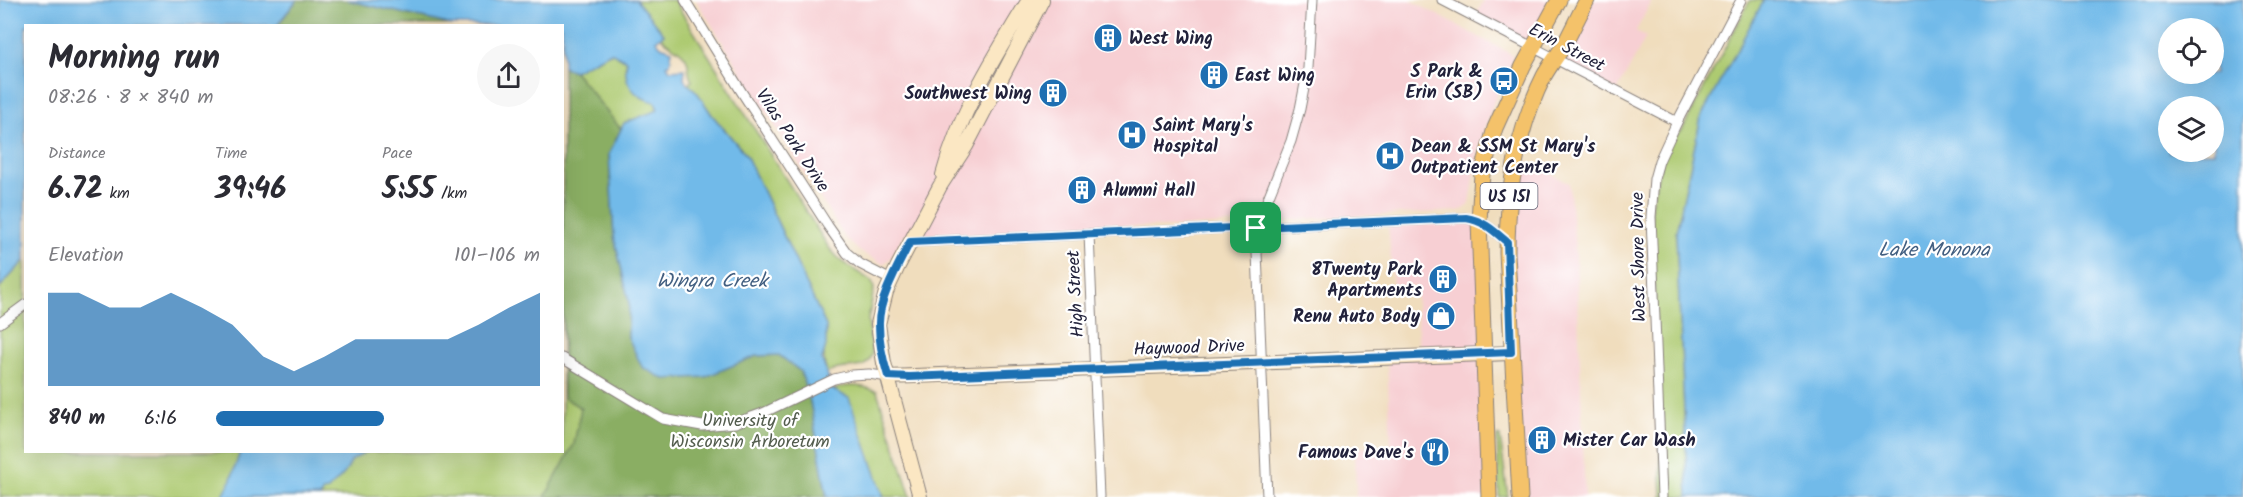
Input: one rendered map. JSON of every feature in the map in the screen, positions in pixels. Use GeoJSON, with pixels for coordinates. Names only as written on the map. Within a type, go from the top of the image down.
{"type":"FeatureCollection","features":[{"type":"Feature","properties":{"kind":"main road","name":"US 151"},"geometry":{"type":"LineString","coordinates":[[1489,497],[1488,414],[1483,354],[1479,220],[1482,174],[1495,128],[1558,0]]}},
{"type":"Feature","properties":{"kind":"main road","name":"US 151"},"geometry":{"type":"LineString","coordinates":[[1520,497],[1507,242],[1511,177],[1518,141],[1536,95],[1587,0]]}},
{"type":"Feature","properties":{"kind":"street","name":"Vilas Park Drive"},"geometry":{"type":"LineString","coordinates":[[685,0],[776,146],[847,253],[860,264],[891,280]]}},
{"type":"Feature","properties":{"kind":"street"},"geometry":{"type":"LineString","coordinates":[[940,186],[957,129],[993,58],[1029,0]]}},
{"type":"Feature","properties":{"kind":"street"},"geometry":{"type":"LineString","coordinates":[[920,497],[888,376],[878,324],[891,280],[910,242],[940,186],[966,146],[1042,0]]}},
{"type":"Feature","properties":{"kind":"street"},"geometry":{"type":"LineString","coordinates":[[1267,497],[1256,228],[1300,109],[1308,68],[1312,0]]}},
{"type":"Feature","properties":{"kind":"street","name":"Erin Street"},"geometry":{"type":"LineString","coordinates":[[1442,0],[1677,122]]}},
{"type":"Feature","properties":{"kind":"street","name":"West Shore Drive"},"geometry":{"type":"LineString","coordinates":[[1662,497],[1651,206],[1654,179],[1659,161],[1677,122],[1741,0]]}},
{"type":"Feature","properties":{"kind":"street"},"geometry":{"type":"LineString","coordinates":[[910,242],[1466,218],[1479,220],[1488,225],[1507,242]]}},
{"type":"Feature","properties":{"kind":"street","name":"High Street"},"geometry":{"type":"LineString","coordinates":[[1089,234],[1100,497]]}},
{"type":"Feature","properties":{"kind":"street"},"geometry":{"type":"LineString","coordinates":[[0,323],[24,305]]}},
{"type":"Feature","properties":{"kind":"street","name":"Haywood Drive"},"geometry":{"type":"LineString","coordinates":[[564,359],[663,419],[702,426],[735,423],[763,413],[834,379],[851,375],[1094,370],[1511,352]]}},
{"type":"Feature","properties":{"kind":"shaded area","name":"Saint Mary's Hospital"},"geometry":{"type":"Polygon","coordinates":[[[696,0],[1410,0],[1512,55],[1513,60],[1494,101],[1480,144],[1470,203],[1458,211],[1282,220],[1255,213],[1251,220],[1244,223],[1173,227],[1075,226],[1038,228],[1023,233],[946,236],[904,234],[891,258],[883,264],[859,251],[844,236],[696,0]]]}},
{"type":"Feature","properties":{"kind":"shaded area"},"geometry":{"type":"Polygon","coordinates":[[[1484,0],[1559,0],[1533,48],[1475,17],[1484,0]]]}},
{"type":"Feature","properties":{"kind":"shaded area"},"geometry":{"type":"Polygon","coordinates":[[[1587,0],[1652,0],[1636,31],[1646,37],[1617,91],[1554,59],[1587,0]]]}},
{"type":"Feature","properties":{"kind":"shaded area"},"geometry":{"type":"Polygon","coordinates":[[[1515,158],[1526,161],[1569,183],[1576,257],[1585,497],[1520,497],[1511,353],[1515,158]]]}},
{"type":"Feature","properties":{"kind":"shaded area"},"geometry":{"type":"Polygon","coordinates":[[[1479,221],[1489,497],[1356,497],[1355,448],[1391,446],[1387,358],[1419,357],[1416,286],[1393,287],[1388,223],[1479,221]]]}},
{"type":"Feature","properties":{"kind":"green space"},"geometry":{"type":"Polygon","coordinates":[[[297,0],[347,0],[448,24],[279,24],[297,0]]]}},
{"type":"Feature","properties":{"kind":"green space"},"geometry":{"type":"Polygon","coordinates":[[[636,0],[674,0],[829,248],[842,262],[872,282],[874,289],[868,320],[872,354],[863,366],[838,369],[827,373],[824,356],[826,326],[746,155],[712,115],[697,92],[688,84],[692,81],[683,54],[661,36],[664,34],[636,0]]]}},
{"type":"Feature","properties":{"kind":"green space"},"geometry":{"type":"Polygon","coordinates":[[[1750,0],[1764,0],[1701,117],[1676,233],[1688,497],[1662,497],[1651,205],[1665,146],[1682,130],[1750,0]]]}},
{"type":"Feature","properties":{"kind":"green space","name":"University of Wisconsin Arboretum"},"geometry":{"type":"Polygon","coordinates":[[[612,52],[627,61],[625,69],[655,102],[658,111],[624,123],[810,401],[842,387],[858,386],[877,391],[911,497],[0,497],[0,287],[24,261],[24,453],[564,453],[564,67],[574,71],[612,52]]]}},
{"type":"Feature","properties":{"kind":"green space"},"geometry":{"type":"Polygon","coordinates":[[[564,67],[574,71],[621,129],[609,154],[614,236],[629,302],[628,337],[705,377],[756,356],[779,355],[800,371],[810,401],[827,497],[545,497],[574,444],[581,408],[564,398],[564,67]]]}},
{"type":"Feature","properties":{"kind":"green space"},"geometry":{"type":"Polygon","coordinates":[[[1497,436],[1500,436],[1508,497],[1499,497],[1497,436]]]}},
{"type":"Feature","properties":{"kind":"water"},"geometry":{"type":"Polygon","coordinates":[[[0,0],[297,0],[278,24],[24,24],[24,261],[0,287],[0,0]]]}},
{"type":"Feature","properties":{"kind":"water","name":"Wingra Creek"},"geometry":{"type":"Polygon","coordinates":[[[347,0],[636,0],[664,34],[656,40],[661,46],[672,50],[670,64],[667,65],[670,70],[685,69],[684,78],[688,84],[697,92],[712,115],[746,155],[826,326],[826,345],[822,360],[833,390],[849,398],[884,497],[827,497],[810,401],[804,381],[800,371],[779,355],[756,356],[705,377],[664,379],[642,367],[628,337],[629,302],[614,236],[609,154],[624,123],[658,110],[655,102],[641,97],[631,88],[626,76],[627,61],[611,52],[574,71],[564,67],[564,24],[448,24],[347,0]]]}},
{"type":"Feature","properties":{"kind":"water","name":"Lake Monona"},"geometry":{"type":"Polygon","coordinates":[[[1764,0],[2243,0],[2243,497],[1688,497],[1676,233],[1701,117],[1764,0]]]}},
{"type":"Feature","properties":{"kind":"water"},"geometry":{"type":"Polygon","coordinates":[[[240,453],[364,453],[351,461],[344,473],[328,490],[323,491],[320,497],[222,497],[230,482],[240,453]]]}},
{"type":"Feature","properties":{"kind":"place","name":"West Wing"},"geometry":{"type":"Point","coordinates":[1108,38]}},
{"type":"Feature","properties":{"kind":"place","name":"East Wing"},"geometry":{"type":"Point","coordinates":[1214,75]}},
{"type":"Feature","properties":{"kind":"place","name":"S Park & Erin (SB)"},"geometry":{"type":"Point","coordinates":[1504,81]}},
{"type":"Feature","properties":{"kind":"place","name":"Southwest Wing"},"geometry":{"type":"Point","coordinates":[1053,93]}},
{"type":"Feature","properties":{"kind":"place","name":"Saint Mary's Hospital"},"geometry":{"type":"Point","coordinates":[1132,135]}},
{"type":"Feature","properties":{"kind":"place","name":"Dean & SSM St Mary's Outpatient Center"},"geometry":{"type":"Point","coordinates":[1390,156]}},
{"type":"Feature","properties":{"kind":"place","name":"Alumni Hall"},"geometry":{"type":"Point","coordinates":[1082,190]}},
{"type":"Feature","properties":{"kind":"place","name":"8Twenty Park Apartments"},"geometry":{"type":"Point","coordinates":[1443,279]}},
{"type":"Feature","properties":{"kind":"place","name":"Renu Auto Body"},"geometry":{"type":"Point","coordinates":[1441,316]}},
{"type":"Feature","properties":{"kind":"place","name":"Mister Car Wash"},"geometry":{"type":"Point","coordinates":[1542,440]}},
{"type":"Feature","properties":{"kind":"place","name":"Famous Dave's"},"geometry":{"type":"Point","coordinates":[1435,452]}},
{"type":"Feature","properties":{"kind":"route"},"geometry":{"type":"LineString","coordinates":[[1466,218],[1479,220],[1507,242],[1511,352],[1094,370],[888,376],[878,324],[886,292],[910,242],[1256,228],[1466,218]]}}]}
